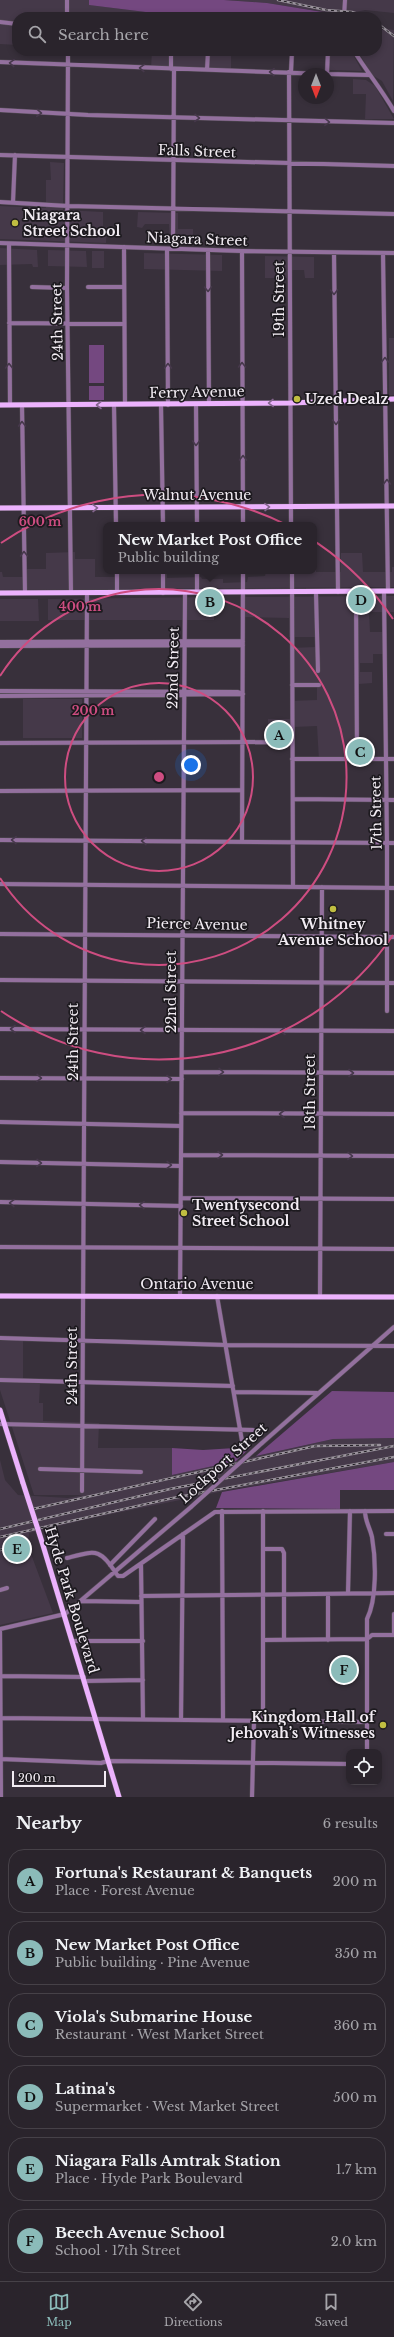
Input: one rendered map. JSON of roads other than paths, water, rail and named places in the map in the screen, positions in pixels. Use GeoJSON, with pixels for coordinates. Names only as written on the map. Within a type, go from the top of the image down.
{"type":"FeatureCollection","features":[{"type":"Feature","properties":{"kind":"main road","name":"Ferry Avenue"},"geometry":{"type":"LineString","coordinates":[[0,405],[243,404],[394,399]]}},
{"type":"Feature","properties":{"kind":"main road","name":"Walnut Avenue"},"geometry":{"type":"LineString","coordinates":[[0,508],[394,506]]}},
{"type":"Feature","properties":{"kind":"main road"},"geometry":{"type":"LineString","coordinates":[[0,593],[316,593],[389,591]]}},
{"type":"Feature","properties":{"kind":"main road","name":"Ontario Avenue"},"geometry":{"type":"LineString","coordinates":[[0,1296],[394,1297]]}},
{"type":"Feature","properties":{"kind":"main road","name":"Hyde Park Boulevard"},"geometry":{"type":"LineString","coordinates":[[0,1410],[2,1424],[23,1483],[65,1614],[95,1718],[120,1797]]}},
{"type":"Feature","properties":{"kind":"street"},"geometry":{"type":"LineString","coordinates":[[67,0],[67,12]]}},
{"type":"Feature","properties":{"kind":"street"},"geometry":{"type":"LineString","coordinates":[[344,12],[345,0]]}},
{"type":"Feature","properties":{"kind":"street"},"geometry":{"type":"LineString","coordinates":[[0,22],[12,23]]}},
{"type":"Feature","properties":{"kind":"street","name":"24th Street"},"geometry":{"type":"LineString","coordinates":[[68,56],[67,288],[71,594]]}},
{"type":"Feature","properties":{"kind":"street"},"geometry":{"type":"LineString","coordinates":[[171,56],[174,118],[173,249]]}},
{"type":"Feature","properties":{"kind":"street"},"geometry":{"type":"LineString","coordinates":[[207,70],[208,56]]}},
{"type":"Feature","properties":{"kind":"street","name":"19th Street"},"geometry":{"type":"LineString","coordinates":[[291,522],[289,211],[290,72],[292,56]]}},
{"type":"Feature","properties":{"kind":"street"},"geometry":{"type":"LineString","coordinates":[[327,68],[328,56]]}},
{"type":"Feature","properties":{"kind":"street"},"geometry":{"type":"LineString","coordinates":[[357,56],[369,75],[378,84],[394,111]]}},
{"type":"Feature","properties":{"kind":"street"},"geometry":{"type":"LineString","coordinates":[[0,62],[68,66],[298,72]]}},
{"type":"Feature","properties":{"kind":"street"},"geometry":{"type":"LineString","coordinates":[[334,74],[369,75]]}},
{"type":"Feature","properties":{"kind":"street"},"geometry":{"type":"LineString","coordinates":[[0,110],[174,118],[394,123]]}},
{"type":"Feature","properties":{"kind":"street","name":"Falls Street"},"geometry":{"type":"LineString","coordinates":[[0,155],[394,166]]}},
{"type":"Feature","properties":{"kind":"street"},"geometry":{"type":"LineString","coordinates":[[13,202],[15,156]]}},
{"type":"Feature","properties":{"kind":"street"},"geometry":{"type":"LineString","coordinates":[[0,202],[68,206],[394,214]]}},
{"type":"Feature","properties":{"kind":"street","name":"Niagara Street"},"geometry":{"type":"LineString","coordinates":[[0,244],[334,254],[394,253]]}},
{"type":"Feature","properties":{"kind":"street"},"geometry":{"type":"LineString","coordinates":[[9,244],[10,405]]}},
{"type":"Feature","properties":{"kind":"street"},"geometry":{"type":"LineString","coordinates":[[124,247],[125,404]]}},
{"type":"Feature","properties":{"kind":"street"},"geometry":{"type":"LineString","coordinates":[[167,249],[168,404]]}},
{"type":"Feature","properties":{"kind":"street"},"geometry":{"type":"LineString","coordinates":[[208,250],[209,404]]}},
{"type":"Feature","properties":{"kind":"street"},"geometry":{"type":"LineString","coordinates":[[242,251],[243,522]]}},
{"type":"Feature","properties":{"kind":"street","name":"17th Street"},"geometry":{"type":"LineString","coordinates":[[383,253],[389,591],[386,759],[387,1011]]}},
{"type":"Feature","properties":{"kind":"street"},"geometry":{"type":"LineString","coordinates":[[334,254],[338,592]]}},
{"type":"Feature","properties":{"kind":"street"},"geometry":{"type":"LineString","coordinates":[[32,287],[67,288]]}},
{"type":"Feature","properties":{"kind":"street"},"geometry":{"type":"LineString","coordinates":[[88,287],[124,287]]}},
{"type":"Feature","properties":{"kind":"street"},"geometry":{"type":"LineString","coordinates":[[9,323],[124,324]]}},
{"type":"Feature","properties":{"kind":"street"},"geometry":{"type":"LineString","coordinates":[[196,404],[196,522]]}},
{"type":"Feature","properties":{"kind":"street"},"geometry":{"type":"LineString","coordinates":[[22,405],[25,593]]}},
{"type":"Feature","properties":{"kind":"street"},"geometry":{"type":"LineString","coordinates":[[114,405],[116,522]]}},
{"type":"Feature","properties":{"kind":"street"},"geometry":{"type":"LineString","coordinates":[[161,405],[162,522]]}},
{"type":"Feature","properties":{"kind":"street"},"geometry":{"type":"LineString","coordinates":[[117,574],[117,593]]}},
{"type":"Feature","properties":{"kind":"street"},"geometry":{"type":"LineString","coordinates":[[163,574],[163,593]]}},
{"type":"Feature","properties":{"kind":"street"},"geometry":{"type":"LineString","coordinates":[[197,574],[198,593]]}},
{"type":"Feature","properties":{"kind":"street"},"geometry":{"type":"LineString","coordinates":[[242,842],[243,574]]}},
{"type":"Feature","properties":{"kind":"street"},"geometry":{"type":"LineString","coordinates":[[292,574],[293,887]]}},
{"type":"Feature","properties":{"kind":"street"},"geometry":{"type":"LineString","coordinates":[[356,592],[357,759]]}},
{"type":"Feature","properties":{"kind":"street","name":"22nd Street"},"geometry":{"type":"LineString","coordinates":[[180,1296],[185,593]]}},
{"type":"Feature","properties":{"kind":"street"},"geometry":{"type":"LineString","coordinates":[[316,593],[318,671]]}},
{"type":"Feature","properties":{"kind":"street","name":"24th Street"},"geometry":{"type":"LineString","coordinates":[[82,1491],[87,594]]}},
{"type":"Feature","properties":{"kind":"street"},"geometry":{"type":"LineString","coordinates":[[0,642],[86,644]]}},
{"type":"Feature","properties":{"kind":"street"},"geometry":{"type":"LineString","coordinates":[[0,646],[243,643]]}},
{"type":"Feature","properties":{"kind":"street"},"geometry":{"type":"LineString","coordinates":[[292,685],[319,685]]}},
{"type":"Feature","properties":{"kind":"street"},"geometry":{"type":"LineString","coordinates":[[0,692],[86,694]]}},
{"type":"Feature","properties":{"kind":"street"},"geometry":{"type":"LineString","coordinates":[[0,696],[184,693],[243,694]]}},
{"type":"Feature","properties":{"kind":"street"},"geometry":{"type":"LineString","coordinates":[[0,743],[292,742]]}},
{"type":"Feature","properties":{"kind":"street"},"geometry":{"type":"LineString","coordinates":[[292,759],[394,759]]}},
{"type":"Feature","properties":{"kind":"street"},"geometry":{"type":"LineString","coordinates":[[0,791],[242,790]]}},
{"type":"Feature","properties":{"kind":"street"},"geometry":{"type":"LineString","coordinates":[[293,799],[394,800]]}},
{"type":"Feature","properties":{"kind":"street"},"geometry":{"type":"LineString","coordinates":[[0,840],[394,843]]}},
{"type":"Feature","properties":{"kind":"street"},"geometry":{"type":"LineString","coordinates":[[0,884],[394,888]]}},
{"type":"Feature","properties":{"kind":"street","name":"18th Street"},"geometry":{"type":"LineString","coordinates":[[320,1297],[322,888]]}},
{"type":"Feature","properties":{"kind":"street","name":"Pierce Avenue"},"geometry":{"type":"LineString","coordinates":[[0,934],[394,937]]}},
{"type":"Feature","properties":{"kind":"street"},"geometry":{"type":"LineString","coordinates":[[0,980],[321,984],[394,983]]}},
{"type":"Feature","properties":{"kind":"street"},"geometry":{"type":"LineString","coordinates":[[0,1029],[394,1031]]}},
{"type":"Feature","properties":{"kind":"street"},"geometry":{"type":"LineString","coordinates":[[182,1072],[394,1073]]}},
{"type":"Feature","properties":{"kind":"street"},"geometry":{"type":"LineString","coordinates":[[0,1078],[182,1079]]}},
{"type":"Feature","properties":{"kind":"street"},"geometry":{"type":"LineString","coordinates":[[181,1113],[394,1114]]}},
{"type":"Feature","properties":{"kind":"street"},"geometry":{"type":"LineString","coordinates":[[0,1122],[181,1126]]}},
{"type":"Feature","properties":{"kind":"street"},"geometry":{"type":"LineString","coordinates":[[181,1155],[394,1156]]}},
{"type":"Feature","properties":{"kind":"street"},"geometry":{"type":"LineString","coordinates":[[0,1162],[181,1166]]}},
{"type":"Feature","properties":{"kind":"street"},"geometry":{"type":"LineString","coordinates":[[181,1198],[394,1199]]}},
{"type":"Feature","properties":{"kind":"street"},"geometry":{"type":"LineString","coordinates":[[0,1202],[181,1206]]}},
{"type":"Feature","properties":{"kind":"street"},"geometry":{"type":"LineString","coordinates":[[0,1247],[394,1249]]}},
{"type":"Feature","properties":{"kind":"street"},"geometry":{"type":"LineString","coordinates":[[217,1296],[242,1441]]}},
{"type":"Feature","properties":{"kind":"street","name":"Lockport Street"},"geometry":{"type":"LineString","coordinates":[[65,1614],[191,1507],[394,1327]]}},
{"type":"Feature","properties":{"kind":"street"},"geometry":{"type":"LineString","coordinates":[[0,1338],[226,1345],[394,1346]]}},
{"type":"Feature","properties":{"kind":"street"},"geometry":{"type":"LineString","coordinates":[[0,1380],[233,1386]]}},
{"type":"Feature","properties":{"kind":"street"},"geometry":{"type":"LineString","coordinates":[[234,1392],[318,1393]]}},
{"type":"Feature","properties":{"kind":"street"},"geometry":{"type":"LineString","coordinates":[[2,1424],[253,1430]]}},
{"type":"Feature","properties":{"kind":"street"},"geometry":{"type":"LineString","coordinates":[[40,1469],[141,1472]]}},
{"type":"Feature","properties":{"kind":"street"},"geometry":{"type":"LineString","coordinates":[[222,1511],[223,1720]]}},
{"type":"Feature","properties":{"kind":"street"},"geometry":{"type":"LineString","coordinates":[[263,1511],[263,1721]]}},
{"type":"Feature","properties":{"kind":"street"},"geometry":{"type":"LineString","coordinates":[[348,1593],[350,1511]]}},
{"type":"Feature","properties":{"kind":"street"},"geometry":{"type":"LineString","coordinates":[[365,1511],[365,1519],[371,1535],[373,1548],[374,1593],[372,1608],[367,1619],[367,1749]]}},
{"type":"Feature","properties":{"kind":"street"},"geometry":{"type":"LineString","coordinates":[[67,1558],[92,1551],[102,1554],[118,1576],[123,1576],[215,1512],[394,1511]]}},
{"type":"Feature","properties":{"kind":"street"},"geometry":{"type":"LineString","coordinates":[[110,1565],[155,1519]]}},
{"type":"Feature","properties":{"kind":"street"},"geometry":{"type":"LineString","coordinates":[[181,1720],[183,1534]]}},
{"type":"Feature","properties":{"kind":"street"},"geometry":{"type":"LineString","coordinates":[[386,1534],[394,1534]]}},
{"type":"Feature","properties":{"kind":"street"},"geometry":{"type":"LineString","coordinates":[[263,1549],[282,1549],[284,1640]]}},
{"type":"Feature","properties":{"kind":"street"},"geometry":{"type":"LineString","coordinates":[[141,1564],[143,1720]]}},
{"type":"Feature","properties":{"kind":"street"},"geometry":{"type":"LineString","coordinates":[[0,1590],[6,1588]]}},
{"type":"Feature","properties":{"kind":"street"},"geometry":{"type":"LineString","coordinates":[[142,1596],[182,1597],[262,1594],[394,1593]]}},
{"type":"Feature","properties":{"kind":"street"},"geometry":{"type":"LineString","coordinates":[[328,1594],[328,1640]]}},
{"type":"Feature","properties":{"kind":"street"},"geometry":{"type":"LineString","coordinates":[[81,1601],[141,1602]]}},
{"type":"Feature","properties":{"kind":"street"},"geometry":{"type":"LineString","coordinates":[[1,1797],[0,1629],[65,1614]]}},
{"type":"Feature","properties":{"kind":"street"},"geometry":{"type":"LineString","coordinates":[[263,1640],[367,1639],[372,1635],[394,1635],[394,1614]]}},
{"type":"Feature","properties":{"kind":"street"},"geometry":{"type":"LineString","coordinates":[[73,1641],[142,1641]]}},
{"type":"Feature","properties":{"kind":"street"},"geometry":{"type":"LineString","coordinates":[[0,1676],[143,1680]]}},
{"type":"Feature","properties":{"kind":"street"},"geometry":{"type":"LineString","coordinates":[[0,1718],[367,1722]]}},
{"type":"Feature","properties":{"kind":"street"},"geometry":{"type":"LineString","coordinates":[[252,1797],[254,1721]]}},
{"type":"Feature","properties":{"kind":"street"},"geometry":{"type":"LineString","coordinates":[[0,1759],[101,1763],[108,1761],[346,1764]]}},
{"type":"Feature","properties":{"kind":"railway"},"geometry":{"type":"LineString","coordinates":[[278,0],[326,10],[352,12]]}},
{"type":"Feature","properties":{"kind":"railway"},"geometry":{"type":"LineString","coordinates":[[382,27],[394,36]]}},
{"type":"Feature","properties":{"kind":"railway"},"geometry":{"type":"LineString","coordinates":[[33,1509],[315,1446],[380,1445]]}},
{"type":"Feature","properties":{"kind":"railway"},"geometry":{"type":"LineString","coordinates":[[0,1529],[170,1489],[394,1446]]}},
{"type":"Feature","properties":{"kind":"railway"},"geometry":{"type":"LineString","coordinates":[[0,1537],[173,1498],[394,1457]]}},
{"type":"Feature","properties":{"kind":"railway"},"geometry":{"type":"LineString","coordinates":[[0,1550],[23,1545]]}},
{"type":"Feature","properties":{"kind":"place","name":"Niagara Street School"},"geometry":{"type":"Point","coordinates":[15,223]}},
{"type":"Feature","properties":{"kind":"place","name":"Uzed Dealz"},"geometry":{"type":"Point","coordinates":[297,399]}},
{"type":"Feature","properties":{"kind":"place","name":"Latina's"},"geometry":{"type":"Point","coordinates":[361,600]}},
{"type":"Feature","properties":{"kind":"place","name":"New Market Post Office"},"geometry":{"type":"Point","coordinates":[210,602]}},
{"type":"Feature","properties":{"kind":"place","name":"Fortuna's Restaurant & Banquets"},"geometry":{"type":"Point","coordinates":[279,735]}},
{"type":"Feature","properties":{"kind":"place","name":"Viola's Submarine House"},"geometry":{"type":"Point","coordinates":[360,752]}},
{"type":"Feature","properties":{"kind":"place","name":"Whitney Avenue School"},"geometry":{"type":"Point","coordinates":[333,909]}},
{"type":"Feature","properties":{"kind":"place","name":"Twentysecond Street School"},"geometry":{"type":"Point","coordinates":[184,1213]}},
{"type":"Feature","properties":{"kind":"place","name":"Niagara Falls Amtrak Station"},"geometry":{"type":"Point","coordinates":[17,1549]}},
{"type":"Feature","properties":{"kind":"place","name":"Beech Avenue School"},"geometry":{"type":"Point","coordinates":[344,1670]}},
{"type":"Feature","properties":{"kind":"place","name":"Kingdom Hall of Jehovah’s Witnesses"},"geometry":{"type":"Point","coordinates":[383,1725]}}]}
